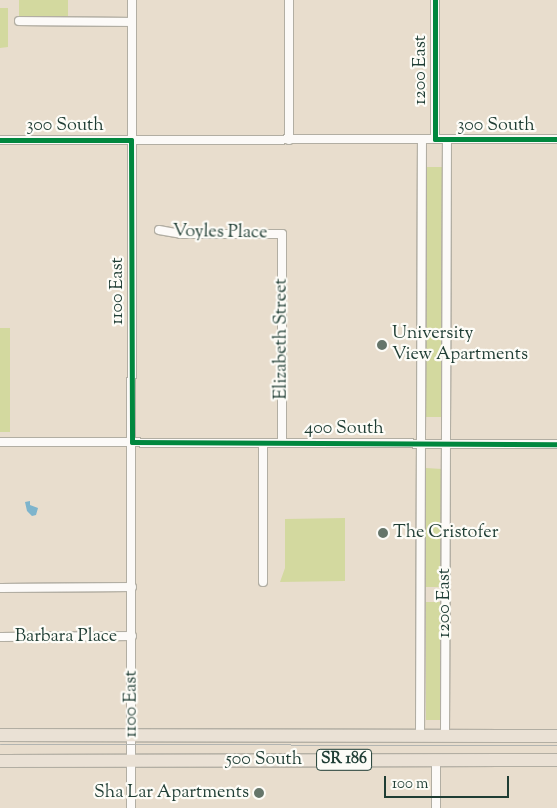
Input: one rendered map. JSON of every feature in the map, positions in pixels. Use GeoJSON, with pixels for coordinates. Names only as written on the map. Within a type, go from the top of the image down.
{"type":"FeatureCollection","features":[{"type":"Feature","properties":{"kind":"main road","name":"500 South"},"geometry":{"type":"LineString","coordinates":[[0,735],[557,736]]}},
{"type":"Feature","properties":{"kind":"main road","name":"500 South"},"geometry":{"type":"LineString","coordinates":[[0,761],[557,760]]}},
{"type":"Feature","properties":{"kind":"street","name":"1100 East"},"geometry":{"type":"LineString","coordinates":[[131,808],[132,0]]}},
{"type":"Feature","properties":{"kind":"street"},"geometry":{"type":"LineString","coordinates":[[289,0],[289,140]]}},
{"type":"Feature","properties":{"kind":"street","name":"1200 East"},"geometry":{"type":"LineString","coordinates":[[435,0],[435,139]]}},
{"type":"Feature","properties":{"kind":"street"},"geometry":{"type":"LineString","coordinates":[[19,21],[132,22]]}},
{"type":"Feature","properties":{"kind":"street","name":"1200 East"},"geometry":{"type":"LineString","coordinates":[[420,736],[422,139]]}},
{"type":"Feature","properties":{"kind":"street","name":"1200 East"},"geometry":{"type":"LineString","coordinates":[[445,736],[448,139]]}},
{"type":"Feature","properties":{"kind":"street","name":"300 South"},"geometry":{"type":"LineString","coordinates":[[0,140],[557,139]]}},
{"type":"Feature","properties":{"kind":"street","name":"Voyles Place"},"geometry":{"type":"LineString","coordinates":[[159,230],[182,234],[282,234]]}},
{"type":"Feature","properties":{"kind":"street","name":"Elizabeth Street"},"geometry":{"type":"LineString","coordinates":[[282,234],[282,443]]}},
{"type":"Feature","properties":{"kind":"street","name":"400 South"},"geometry":{"type":"LineString","coordinates":[[0,442],[557,444]]}},
{"type":"Feature","properties":{"kind":"street"},"geometry":{"type":"LineString","coordinates":[[263,442],[263,582]]}},
{"type":"Feature","properties":{"kind":"street"},"geometry":{"type":"LineString","coordinates":[[0,588],[132,587]]}},
{"type":"Feature","properties":{"kind":"street","name":"Barbara Place"},"geometry":{"type":"LineString","coordinates":[[0,636],[132,636]]}},
{"type":"Feature","properties":{"kind":"street"},"geometry":{"type":"LineString","coordinates":[[436,759],[436,808]]}},
{"type":"Feature","properties":{"kind":"green space"},"geometry":{"type":"Polygon","coordinates":[[[19,0],[68,0],[68,17],[19,17],[19,0]]]}},
{"type":"Feature","properties":{"kind":"green space"},"geometry":{"type":"Polygon","coordinates":[[[0,8],[8,8],[8,47],[0,48],[0,8]]]}},
{"type":"Feature","properties":{"kind":"green space"},"geometry":{"type":"Polygon","coordinates":[[[426,167],[442,167],[441,417],[426,417],[426,167]]]}},
{"type":"Feature","properties":{"kind":"green space"},"geometry":{"type":"Polygon","coordinates":[[[0,328],[10,328],[10,432],[0,432],[0,328]]]}},
{"type":"Feature","properties":{"kind":"green space"},"geometry":{"type":"Polygon","coordinates":[[[426,468],[442,469],[442,587],[425,587],[426,468]]]}},
{"type":"Feature","properties":{"kind":"green space"},"geometry":{"type":"Polygon","coordinates":[[[345,518],[345,581],[280,582],[285,568],[285,519],[345,518]]]}},
{"type":"Feature","properties":{"kind":"green space"},"geometry":{"type":"Polygon","coordinates":[[[426,602],[442,602],[442,720],[426,720],[426,602]]]}},
{"type":"Feature","properties":{"kind":"water"},"geometry":{"type":"Polygon","coordinates":[[[30,501],[30,505],[38,508],[36,515],[32,516],[27,511],[25,502],[30,501]]]}},
{"type":"Feature","properties":{"kind":"tram line"},"geometry":{"type":"LineString","coordinates":[[0,744],[557,745]]}},
{"type":"Feature","properties":{"kind":"cycle path"},"geometry":{"type":"LineString","coordinates":[[435,0],[435,139],[557,139]]}},
{"type":"Feature","properties":{"kind":"cycle path"},"geometry":{"type":"LineString","coordinates":[[0,140],[131,140],[132,442],[557,444]]}},
{"type":"Feature","properties":{"kind":"place","name":"University View Apartments"},"geometry":{"type":"Point","coordinates":[382,345]}},
{"type":"Feature","properties":{"kind":"place","name":"The Cristofer"},"geometry":{"type":"Point","coordinates":[383,533]}},
{"type":"Feature","properties":{"kind":"place","name":"Sha Lar Apartments"},"geometry":{"type":"Point","coordinates":[259,793]}}]}
